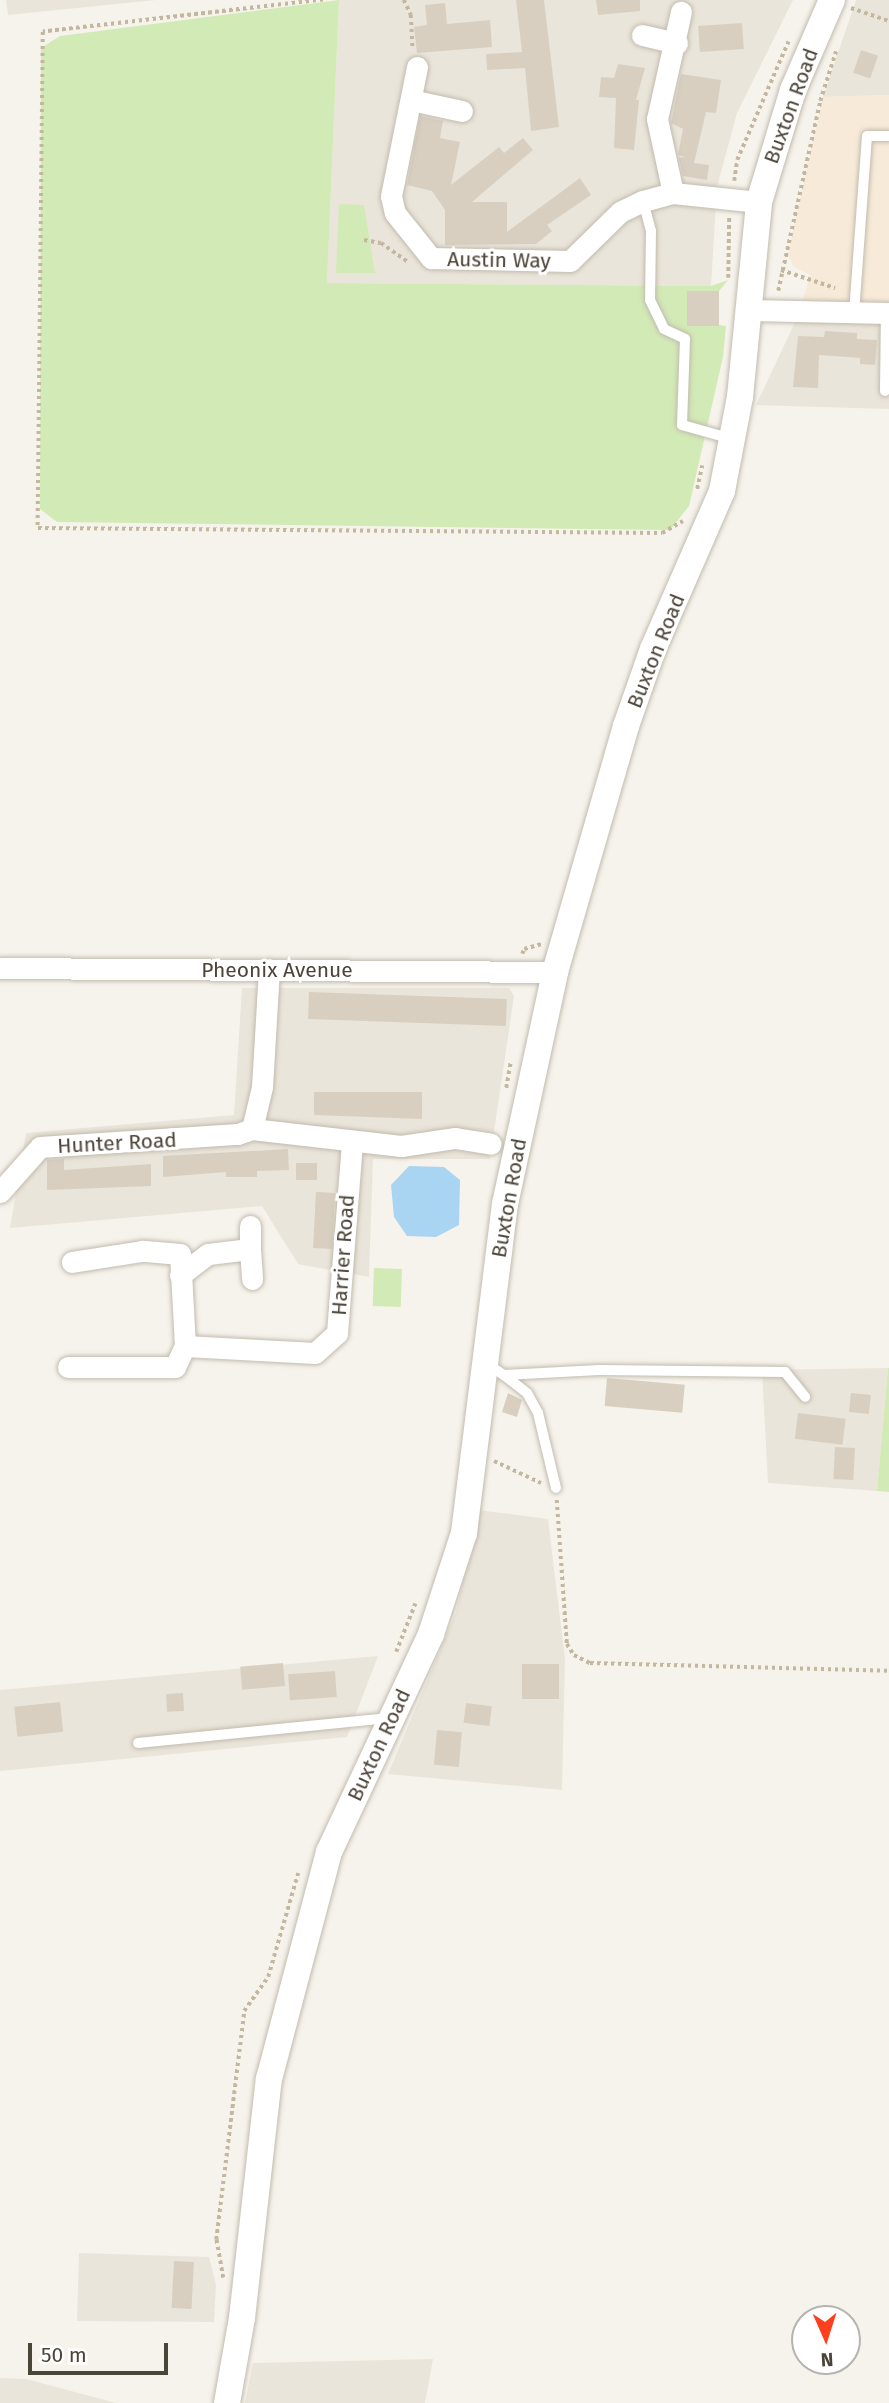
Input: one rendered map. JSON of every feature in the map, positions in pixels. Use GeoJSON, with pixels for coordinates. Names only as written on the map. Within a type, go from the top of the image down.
{"type":"FeatureCollection","features":[{"type":"Feature","properties":{"kind":"street","name":"Buxton Road"},"geometry":{"type":"LineString","coordinates":[[227,2403],[242,2318],[268,2079],[329,1852],[431,1634],[464,1533],[477,1441],[495,1369],[505,1204],[555,972],[626,726],[653,649],[722,491],[722,437],[762,310],[759,202],[793,90],[839,8]]}},
{"type":"Feature","properties":{"kind":"street"},"geometry":{"type":"LineString","coordinates":[[673,193],[657,119],[677,43],[681,12]]}},
{"type":"Feature","properties":{"kind":"street"},"geometry":{"type":"LineString","coordinates":[[642,35],[677,43]]}},
{"type":"Feature","properties":{"kind":"street","name":"Austin Way"},"geometry":{"type":"LineString","coordinates":[[417,67],[391,196],[395,213],[431,258],[570,261],[620,212],[643,201],[673,193],[759,202]]}},
{"type":"Feature","properties":{"kind":"street"},"geometry":{"type":"LineString","coordinates":[[411,100],[462,111]]}},
{"type":"Feature","properties":{"kind":"street"},"geometry":{"type":"LineString","coordinates":[[762,310],[887,313]]}},
{"type":"Feature","properties":{"kind":"street","name":"Pheonix Avenue"},"geometry":{"type":"LineString","coordinates":[[0,968],[555,972]]}},
{"type":"Feature","properties":{"kind":"street"},"geometry":{"type":"LineString","coordinates":[[253,1129],[262,1087],[268,970]]}},
{"type":"Feature","properties":{"kind":"street","name":"Hunter Road"},"geometry":{"type":"LineString","coordinates":[[0,1192],[40,1147],[238,1135],[253,1129],[352,1143],[401,1146],[455,1138],[491,1144]]}},
{"type":"Feature","properties":{"kind":"street","name":"Harrier Road"},"geometry":{"type":"LineString","coordinates":[[185,1346],[315,1353],[337,1334],[352,1143]]}},
{"type":"Feature","properties":{"kind":"street"},"geometry":{"type":"LineString","coordinates":[[250,1226],[252,1279]]}},
{"type":"Feature","properties":{"kind":"street"},"geometry":{"type":"LineString","coordinates":[[180,1275],[208,1254],[250,1249]]}},
{"type":"Feature","properties":{"kind":"street"},"geometry":{"type":"LineString","coordinates":[[68,1367],[174,1367],[185,1346],[180,1254],[142,1251],[72,1262]]}},
{"type":"Feature","properties":{"kind":"lane"},"geometry":{"type":"LineString","coordinates":[[854,313],[867,136],[889,136]]}},
{"type":"Feature","properties":{"kind":"lane"},"geometry":{"type":"LineString","coordinates":[[643,201],[650,231],[650,300],[664,329],[685,339],[682,425],[722,437]]}},
{"type":"Feature","properties":{"kind":"lane"},"geometry":{"type":"LineString","coordinates":[[885,391],[887,313]]}},
{"type":"Feature","properties":{"kind":"lane"},"geometry":{"type":"LineString","coordinates":[[495,1369],[785,1372],[805,1397]]}},
{"type":"Feature","properties":{"kind":"lane"},"geometry":{"type":"LineString","coordinates":[[495,1369],[527,1393],[538,1413],[556,1488]]}},
{"type":"Feature","properties":{"kind":"lane"},"geometry":{"type":"LineString","coordinates":[[138,1743],[392,1718]]}},
{"type":"Feature","properties":{"kind":"path"},"geometry":{"type":"LineString","coordinates":[[323,0],[43,32],[38,528],[662,533],[686,519]]}},
{"type":"Feature","properties":{"kind":"path"},"geometry":{"type":"LineString","coordinates":[[404,0],[411,15],[417,67]]}},
{"type":"Feature","properties":{"kind":"path"},"geometry":{"type":"LineString","coordinates":[[839,8],[851,8],[889,21]]}},
{"type":"Feature","properties":{"kind":"path"},"geometry":{"type":"LineString","coordinates":[[762,310],[782,270],[820,101],[839,41]]}},
{"type":"Feature","properties":{"kind":"path"},"geometry":{"type":"LineString","coordinates":[[364,240],[381,243],[406,260],[424,263],[431,258]]}},
{"type":"Feature","properties":{"kind":"path"},"geometry":{"type":"LineString","coordinates":[[782,270],[835,288]]}},
{"type":"Feature","properties":{"kind":"path"},"geometry":{"type":"LineString","coordinates":[[695,494],[722,437]]}},
{"type":"Feature","properties":{"kind":"path"},"geometry":{"type":"LineString","coordinates":[[477,1441],[497,1465],[556,1488],[567,1644],[574,1655],[590,1663],[889,1671]]}},
{"type":"Feature","properties":{"kind":"shaded area"},"geometry":{"type":"Polygon","coordinates":[[[6,0],[156,0],[8,15],[6,0]]]}},
{"type":"Feature","properties":{"kind":"shaded area"},"geometry":{"type":"Polygon","coordinates":[[[339,0],[793,0],[737,113],[717,187],[711,286],[327,283],[339,0]]]}},
{"type":"Feature","properties":{"kind":"shaded area"},"geometry":{"type":"Polygon","coordinates":[[[856,0],[889,0],[889,95],[823,97],[856,0]]]}},
{"type":"Feature","properties":{"kind":"shaded area"},"geometry":{"type":"Polygon","coordinates":[[[889,95],[889,318],[799,314],[810,275],[793,266],[788,254],[823,97],[889,95]]]}},
{"type":"Feature","properties":{"kind":"shaded area"},"geometry":{"type":"Polygon","coordinates":[[[799,314],[889,318],[889,409],[756,405],[799,314]]]}},
{"type":"Feature","properties":{"kind":"shaded area"},"geometry":{"type":"Polygon","coordinates":[[[242,988],[509,988],[514,996],[490,1159],[373,1159],[369,1277],[298,1264],[262,1206],[10,1228],[26,1133],[234,1115],[242,988]]]}},
{"type":"Feature","properties":{"kind":"shaded area"},"geometry":{"type":"Polygon","coordinates":[[[888,1368],[877,1491],[768,1483],[762,1370],[888,1368]]]}},
{"type":"Feature","properties":{"kind":"shaded area"},"geometry":{"type":"Polygon","coordinates":[[[478,1510],[548,1519],[565,1659],[562,1790],[388,1774],[456,1612],[478,1510]]]}},
{"type":"Feature","properties":{"kind":"shaded area"},"geometry":{"type":"Polygon","coordinates":[[[378,1656],[347,1737],[0,1771],[0,1690],[378,1656]]]}},
{"type":"Feature","properties":{"kind":"shaded area"},"geometry":{"type":"Polygon","coordinates":[[[79,2253],[209,2257],[216,2285],[214,2322],[77,2321],[79,2253]]]}},
{"type":"Feature","properties":{"kind":"shaded area"},"geometry":{"type":"Polygon","coordinates":[[[433,2359],[425,2403],[245,2403],[253,2363],[433,2359]]]}},
{"type":"Feature","properties":{"kind":"shaded area"},"geometry":{"type":"Polygon","coordinates":[[[0,2378],[26,2379],[116,2403],[0,2403],[0,2378]]]}},
{"type":"Feature","properties":{"kind":"green space"},"geometry":{"type":"Polygon","coordinates":[[[339,0],[327,283],[711,286],[728,280],[719,291],[719,325],[726,326],[723,357],[689,506],[670,530],[57,522],[40,509],[41,48],[60,36],[339,0]]]}},
{"type":"Feature","properties":{"kind":"green space"},"geometry":{"type":"Polygon","coordinates":[[[339,204],[364,205],[375,273],[336,273],[339,204]]]}},
{"type":"Feature","properties":{"kind":"green space"},"geometry":{"type":"Polygon","coordinates":[[[374,1268],[402,1269],[401,1307],[373,1306],[374,1268]]]}},
{"type":"Feature","properties":{"kind":"green space"},"geometry":{"type":"Polygon","coordinates":[[[889,1368],[889,1492],[877,1491],[889,1368]]]}},
{"type":"Feature","properties":{"kind":"water"},"geometry":{"type":"Polygon","coordinates":[[[409,1166],[444,1167],[460,1180],[459,1225],[436,1237],[407,1236],[394,1217],[391,1185],[409,1166]]]}},
{"type":"Feature","properties":{"kind":"building"},"geometry":{"type":"Polygon","coordinates":[[[516,0],[544,0],[559,127],[531,131],[525,68],[487,70],[486,54],[522,52],[516,0]]]}},
{"type":"Feature","properties":{"kind":"building"},"geometry":{"type":"Polygon","coordinates":[[[596,0],[640,0],[640,11],[598,15],[596,0]]]}},
{"type":"Feature","properties":{"kind":"building"},"geometry":{"type":"Polygon","coordinates":[[[445,3],[447,24],[490,20],[492,47],[417,53],[414,27],[427,25],[425,5],[445,3]]]}},
{"type":"Feature","properties":{"kind":"building"},"geometry":{"type":"Polygon","coordinates":[[[742,23],[744,49],[700,52],[698,26],[742,23]]]}},
{"type":"Feature","properties":{"kind":"building"},"geometry":{"type":"Polygon","coordinates":[[[861,50],[878,56],[870,79],[853,73],[861,50]]]}},
{"type":"Feature","properties":{"kind":"building"},"geometry":{"type":"Polygon","coordinates":[[[618,64],[645,68],[636,100],[639,100],[634,150],[614,148],[616,98],[599,97],[601,77],[614,78],[618,64]]]}},
{"type":"Feature","properties":{"kind":"building"},"geometry":{"type":"Polygon","coordinates":[[[681,74],[721,80],[716,113],[706,112],[694,163],[709,165],[707,180],[683,176],[679,158],[685,157],[678,155],[683,129],[671,123],[681,74]]]}},
{"type":"Feature","properties":{"kind":"building"},"geometry":{"type":"Polygon","coordinates":[[[420,116],[443,121],[440,138],[460,142],[451,185],[499,147],[504,153],[523,138],[533,150],[472,202],[507,202],[507,232],[580,178],[591,195],[547,225],[552,231],[536,244],[445,245],[445,210],[432,191],[407,185],[420,116]]]}},
{"type":"Feature","properties":{"kind":"building"},"geometry":{"type":"Polygon","coordinates":[[[687,291],[719,291],[719,326],[687,326],[687,291]]]}},
{"type":"Feature","properties":{"kind":"building"},"geometry":{"type":"Polygon","coordinates":[[[825,331],[857,333],[857,339],[877,340],[875,365],[860,364],[860,358],[819,355],[818,388],[793,387],[798,336],[824,337],[825,331]]]}},
{"type":"Feature","properties":{"kind":"building"},"geometry":{"type":"Polygon","coordinates":[[[309,992],[507,999],[506,1026],[308,1019],[309,992]]]}},
{"type":"Feature","properties":{"kind":"building"},"geometry":{"type":"Polygon","coordinates":[[[314,1092],[422,1092],[422,1119],[314,1115],[314,1092]]]}},
{"type":"Feature","properties":{"kind":"building"},"geometry":{"type":"Polygon","coordinates":[[[288,1149],[289,1170],[257,1171],[257,1177],[226,1177],[226,1172],[163,1177],[163,1156],[288,1149]]]}},
{"type":"Feature","properties":{"kind":"building"},"geometry":{"type":"Polygon","coordinates":[[[64,1159],[64,1170],[151,1164],[151,1186],[47,1190],[47,1160],[64,1159]]]}},
{"type":"Feature","properties":{"kind":"building"},"geometry":{"type":"Polygon","coordinates":[[[296,1163],[317,1163],[317,1180],[296,1180],[296,1163]]]}},
{"type":"Feature","properties":{"kind":"building"},"geometry":{"type":"Polygon","coordinates":[[[316,1192],[335,1193],[332,1249],[313,1248],[316,1192]]]}},
{"type":"Feature","properties":{"kind":"building"},"geometry":{"type":"Polygon","coordinates":[[[607,1378],[685,1385],[682,1413],[605,1406],[607,1378]]]}},
{"type":"Feature","properties":{"kind":"building"},"geometry":{"type":"Polygon","coordinates":[[[508,1393],[522,1400],[517,1417],[502,1412],[508,1393]]]}},
{"type":"Feature","properties":{"kind":"building"},"geometry":{"type":"Polygon","coordinates":[[[851,1393],[871,1395],[869,1414],[849,1412],[851,1393]]]}},
{"type":"Feature","properties":{"kind":"building"},"geometry":{"type":"Polygon","coordinates":[[[798,1413],[846,1419],[842,1445],[795,1439],[798,1413]]]}},
{"type":"Feature","properties":{"kind":"building"},"geometry":{"type":"Polygon","coordinates":[[[835,1447],[855,1448],[853,1480],[833,1479],[835,1447]]]}},
{"type":"Feature","properties":{"kind":"building"},"geometry":{"type":"Polygon","coordinates":[[[283,1663],[285,1686],[242,1690],[240,1667],[283,1663]]]}},
{"type":"Feature","properties":{"kind":"building"},"geometry":{"type":"Polygon","coordinates":[[[522,1664],[559,1664],[559,1699],[522,1699],[522,1664]]]}},
{"type":"Feature","properties":{"kind":"building"},"geometry":{"type":"Polygon","coordinates":[[[335,1671],[337,1697],[290,1700],[288,1674],[335,1671]]]}},
{"type":"Feature","properties":{"kind":"building"},"geometry":{"type":"Polygon","coordinates":[[[183,1693],[184,1711],[167,1712],[166,1694],[183,1693]]]}},
{"type":"Feature","properties":{"kind":"building"},"geometry":{"type":"Polygon","coordinates":[[[60,1702],[63,1732],[17,1737],[14,1707],[60,1702]]]}},
{"type":"Feature","properties":{"kind":"building"},"geometry":{"type":"Polygon","coordinates":[[[466,1703],[492,1706],[489,1726],[464,1723],[466,1703]]]}},
{"type":"Feature","properties":{"kind":"building"},"geometry":{"type":"Polygon","coordinates":[[[437,1730],[462,1732],[459,1767],[434,1765],[437,1730]]]}},
{"type":"Feature","properties":{"kind":"building"},"geometry":{"type":"Polygon","coordinates":[[[174,2261],[194,2262],[192,2309],[172,2308],[174,2261]]]}}]}
